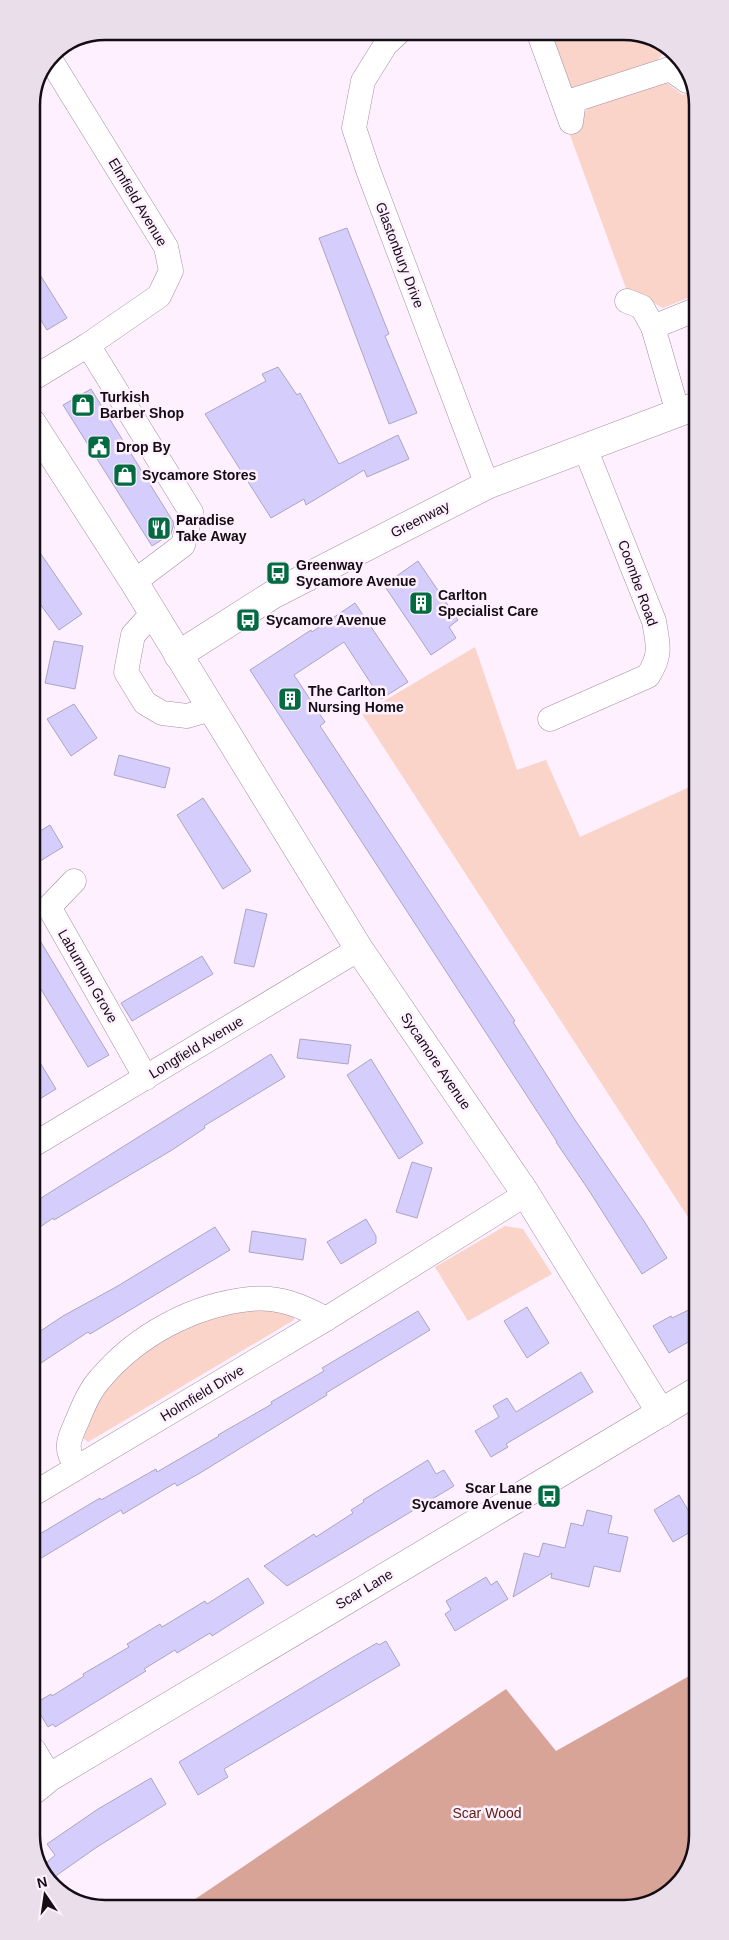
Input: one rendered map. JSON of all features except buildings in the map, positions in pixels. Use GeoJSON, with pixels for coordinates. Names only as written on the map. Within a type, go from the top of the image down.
{"type":"FeatureCollection","features":[{"type":"Feature","properties":{"kind":"street","name":"Glastonbury Drive"},"geometry":{"type":"LineString","coordinates":[[390,40],[363,81],[354,128],[487,485]]}},
{"type":"Feature","properties":{"kind":"street"},"geometry":{"type":"LineString","coordinates":[[541,40],[571,122],[574,100],[670,69],[683,78]]}},
{"type":"Feature","properties":{"kind":"street","name":"Elmfield Avenue"},"geometry":{"type":"LineString","coordinates":[[40,374],[88,345],[160,296],[171,271],[166,247],[53,65]]}},
{"type":"Feature","properties":{"kind":"street","name":"Greenway"},"geometry":{"type":"LineString","coordinates":[[178,655],[274,594],[487,485],[687,410],[653,327],[642,307],[627,301]]}},
{"type":"Feature","properties":{"kind":"street"},"geometry":{"type":"LineString","coordinates":[[653,327],[689,313]]}},
{"type":"Feature","properties":{"kind":"street"},"geometry":{"type":"LineString","coordinates":[[88,345],[191,512],[183,545],[134,582]]}},
{"type":"Feature","properties":{"kind":"street","name":"Sycamore Avenue"},"geometry":{"type":"LineString","coordinates":[[40,435],[134,582],[360,949],[526,1194],[660,1413]]}},
{"type":"Feature","properties":{"kind":"street","name":"Coombe Road"},"geometry":{"type":"LineString","coordinates":[[550,719],[648,676],[656,663],[658,651],[654,621],[585,448]]}},
{"type":"Feature","properties":{"kind":"street"},"geometry":{"type":"LineString","coordinates":[[152,614],[132,634],[126,672],[145,703],[162,713],[187,716],[211,709]]}},
{"type":"Feature","properties":{"kind":"street","name":"Laburnum Grove"},"geometry":{"type":"LineString","coordinates":[[74,881],[49,907],[146,1078]]}},
{"type":"Feature","properties":{"kind":"street","name":"Longfield Avenue"},"geometry":{"type":"LineString","coordinates":[[40,1141],[360,949]]}},
{"type":"Feature","properties":{"kind":"street","name":"Holmfield Drive"},"geometry":{"type":"LineString","coordinates":[[40,1490],[326,1319],[526,1194]]}},
{"type":"Feature","properties":{"kind":"street"},"geometry":{"type":"LineString","coordinates":[[78,1467],[69,1456],[68,1441],[98,1381],[118,1359],[164,1327],[195,1312],[220,1304],[252,1299],[281,1299],[304,1307],[326,1319]]}},
{"type":"Feature","properties":{"kind":"street","name":"Scar Lane"},"geometry":{"type":"LineString","coordinates":[[42,1784],[689,1396]]}},
{"type":"Feature","properties":{"kind":"shaded area"},"geometry":{"type":"Polygon","coordinates":[[[547,40],[628,40],[645,43],[664,53],[654,64],[578,91],[565,86],[547,40]]]}},
{"type":"Feature","properties":{"kind":"shaded area"},"geometry":{"type":"Polygon","coordinates":[[[664,81],[683,95],[688,93],[689,297],[663,308],[645,298],[631,302],[570,135],[581,130],[583,114],[593,104],[664,81]]]}},
{"type":"Feature","properties":{"kind":"shaded area"},"geometry":{"type":"Polygon","coordinates":[[[475,647],[517,770],[546,760],[580,837],[689,787],[689,1219],[362,714],[475,647]]]}},
{"type":"Feature","properties":{"kind":"shaded area"},"geometry":{"type":"Polygon","coordinates":[[[505,1226],[523,1229],[552,1274],[468,1321],[435,1267],[505,1226]]]}},
{"type":"Feature","properties":{"kind":"shaded area"},"geometry":{"type":"Polygon","coordinates":[[[254,1306],[294,1311],[294,1320],[88,1442],[80,1436],[81,1422],[120,1368],[173,1328],[254,1306]]]}},
{"type":"Feature","properties":{"kind":"green space","name":"Scar Wood"},"geometry":{"type":"Polygon","coordinates":[[[689,1676],[689,1835],[686,1856],[676,1875],[670,1881],[649,1895],[624,1900],[194,1900],[506,1689],[556,1751],[689,1676]]]}},
{"type":"Feature","properties":{"kind":"place","name":"Turkish Barber Shop"},"geometry":{"type":"Point","coordinates":[83,405]}},
{"type":"Feature","properties":{"kind":"place","name":"Drop By"},"geometry":{"type":"Point","coordinates":[99,447]}},
{"type":"Feature","properties":{"kind":"place","name":"Sycamore Stores"},"geometry":{"type":"Point","coordinates":[125,475]}},
{"type":"Feature","properties":{"kind":"place","name":"Paradise Take Away"},"geometry":{"type":"Point","coordinates":[159,528]}},
{"type":"Feature","properties":{"kind":"place","name":"Greenway Sycamore Avenue"},"geometry":{"type":"Point","coordinates":[278,573]}},
{"type":"Feature","properties":{"kind":"place","name":"Carlton Specialist Care"},"geometry":{"type":"Point","coordinates":[421,603]}},
{"type":"Feature","properties":{"kind":"place","name":"Sycamore Avenue"},"geometry":{"type":"Point","coordinates":[248,620]}},
{"type":"Feature","properties":{"kind":"place","name":"The Carlton Nursing Home"},"geometry":{"type":"Point","coordinates":[290,699]}},
{"type":"Feature","properties":{"kind":"place","name":"Scar Lane Sycamore Avenue"},"geometry":{"type":"Point","coordinates":[549,1496]}}]}
